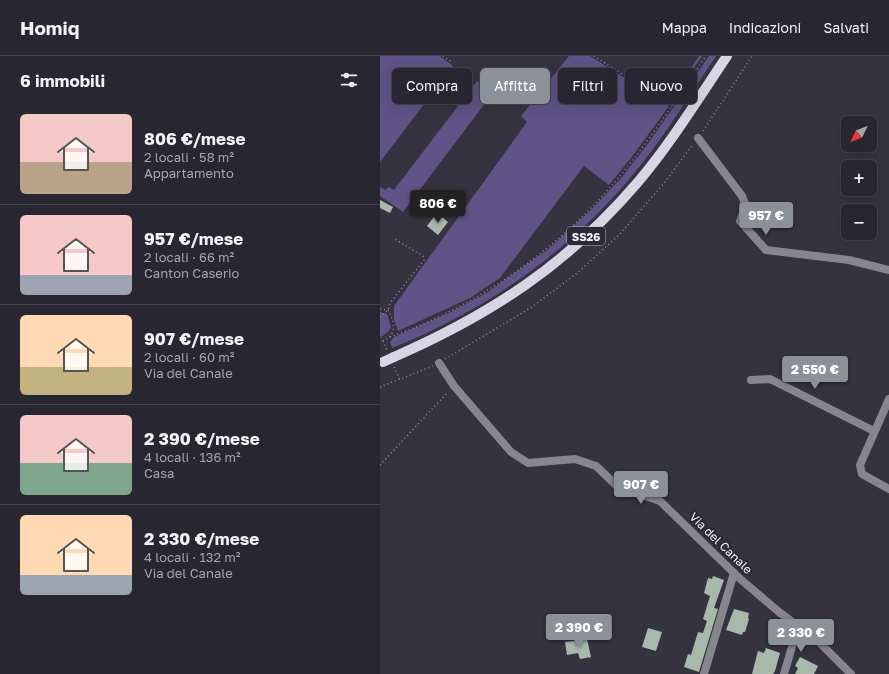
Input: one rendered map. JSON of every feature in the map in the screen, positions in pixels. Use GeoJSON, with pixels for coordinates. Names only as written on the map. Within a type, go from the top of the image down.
{"type":"FeatureCollection","features":[{"type":"Feature","properties":{"kind":"main road","name":"SS26"},"geometry":{"type":"LineString","coordinates":[[381,363],[438,338],[484,312],[540,275],[578,244],[613,210],[653,164],[726,56]]}},
{"type":"Feature","properties":{"kind":"street"},"geometry":{"type":"LineString","coordinates":[[698,138],[742,196],[746,206],[740,221],[766,250],[849,260],[889,270]]}},
{"type":"Feature","properties":{"kind":"street","name":"Via del Canale"},"geometry":{"type":"LineString","coordinates":[[438,363],[454,386],[511,452],[528,463],[576,459],[596,466],[617,486],[660,501],[734,573],[819,642],[851,674]]}},
{"type":"Feature","properties":{"kind":"street"},"geometry":{"type":"LineString","coordinates":[[751,380],[762,378],[770,379],[874,431]]}},
{"type":"Feature","properties":{"kind":"street"},"geometry":{"type":"LineString","coordinates":[[889,399],[860,465],[862,474],[889,489]]}},
{"type":"Feature","properties":{"kind":"street"},"geometry":{"type":"LineString","coordinates":[[704,674],[734,573]]}},
{"type":"Feature","properties":{"kind":"street"},"geometry":{"type":"LineString","coordinates":[[784,674],[798,626]]}},
{"type":"Feature","properties":{"kind":"path"},"geometry":{"type":"LineString","coordinates":[[443,56],[452,63]]}},
{"type":"Feature","properties":{"kind":"path"},"geometry":{"type":"LineString","coordinates":[[594,56],[672,106]]}},
{"type":"Feature","properties":{"kind":"path"},"geometry":{"type":"LineString","coordinates":[[380,342],[477,297],[538,255],[598,201],[632,162],[706,56]]}},
{"type":"Feature","properties":{"kind":"path"},"geometry":{"type":"LineString","coordinates":[[380,317],[388,310],[390,303],[424,260],[422,256],[393,238]]}},
{"type":"Feature","properties":{"kind":"path"},"geometry":{"type":"LineString","coordinates":[[380,309],[388,310]]}},
{"type":"Feature","properties":{"kind":"path"},"geometry":{"type":"LineString","coordinates":[[388,310],[394,326],[394,331],[390,337]]}},
{"type":"Feature","properties":{"kind":"path"},"geometry":{"type":"LineString","coordinates":[[380,387],[438,363]]}},
{"type":"Feature","properties":{"kind":"path"},"geometry":{"type":"LineString","coordinates":[[380,465],[454,386]]}},
{"type":"Feature","properties":{"kind":"shaded area"},"geometry":{"type":"Polygon","coordinates":[[[380,56],[440,56],[453,66],[451,68],[392,68],[392,104],[424,104],[380,162],[380,56]]]}},
{"type":"Feature","properties":{"kind":"shaded area"},"geometry":{"type":"Polygon","coordinates":[[[569,56],[590,56],[609,68],[559,68],[569,56]]]}},
{"type":"Feature","properties":{"kind":"shaded area"},"geometry":{"type":"Polygon","coordinates":[[[699,56],[702,56],[694,68],[691,68],[699,56]]]}},
{"type":"Feature","properties":{"kind":"shaded area"},"geometry":{"type":"Polygon","coordinates":[[[709,56],[716,56],[697,85],[697,73],[709,56]]]}},
{"type":"Feature","properties":{"kind":"shaded area"},"geometry":{"type":"Polygon","coordinates":[[[558,70],[558,104],[617,104],[617,73],[625,78],[625,104],[666,104],[669,106],[609,185],[584,166],[500,278],[470,298],[398,331],[394,320],[394,306],[527,122],[521,116],[531,104],[550,104],[550,80],[558,70]]]}},
{"type":"Feature","properties":{"kind":"shaded area"},"geometry":{"type":"Polygon","coordinates":[[[477,81],[480,84],[480,104],[484,104],[403,212],[380,196],[380,187],[385,190],[389,187],[394,190],[459,104],[472,104],[472,88],[477,81]]]}},
{"type":"Feature","properties":{"kind":"shaded area"},"geometry":{"type":"Polygon","coordinates":[[[676,104],[684,104],[640,166],[615,196],[559,249],[496,295],[428,333],[392,348],[390,342],[394,337],[451,312],[488,292],[547,250],[591,210],[621,178],[647,145],[676,104]]]}},
{"type":"Feature","properties":{"kind":"shaded area"},"geometry":{"type":"Polygon","coordinates":[[[380,312],[387,314],[391,327],[389,331],[380,338],[380,312]]]}},
{"type":"Feature","properties":{"kind":"building"},"geometry":{"type":"Polygon","coordinates":[[[380,200],[393,207],[390,213],[380,208],[380,200]]]}},
{"type":"Feature","properties":{"kind":"building"},"geometry":{"type":"Polygon","coordinates":[[[437,213],[448,222],[438,235],[427,226],[437,213]]]}},
{"type":"Feature","properties":{"kind":"building"},"geometry":{"type":"Polygon","coordinates":[[[713,576],[724,580],[714,608],[718,609],[699,672],[684,667],[688,654],[691,655],[698,632],[703,633],[707,621],[703,619],[710,596],[704,593],[708,578],[712,579],[713,576]]]}},
{"type":"Feature","properties":{"kind":"building"},"geometry":{"type":"Polygon","coordinates":[[[734,609],[749,613],[749,619],[745,632],[743,632],[742,635],[726,630],[734,609]]]}},
{"type":"Feature","properties":{"kind":"building"},"geometry":{"type":"Polygon","coordinates":[[[648,628],[662,632],[656,651],[642,647],[648,628]]]}},
{"type":"Feature","properties":{"kind":"building"},"geometry":{"type":"Polygon","coordinates":[[[587,639],[591,657],[580,659],[578,653],[567,655],[565,642],[587,639]]]}},
{"type":"Feature","properties":{"kind":"building"},"geometry":{"type":"Polygon","coordinates":[[[766,648],[780,653],[775,671],[773,674],[752,674],[758,651],[764,653],[766,648]]]}},
{"type":"Feature","properties":{"kind":"building"},"geometry":{"type":"Polygon","coordinates":[[[800,657],[818,666],[814,674],[795,674],[798,668],[795,666],[800,657]]]}}]}
